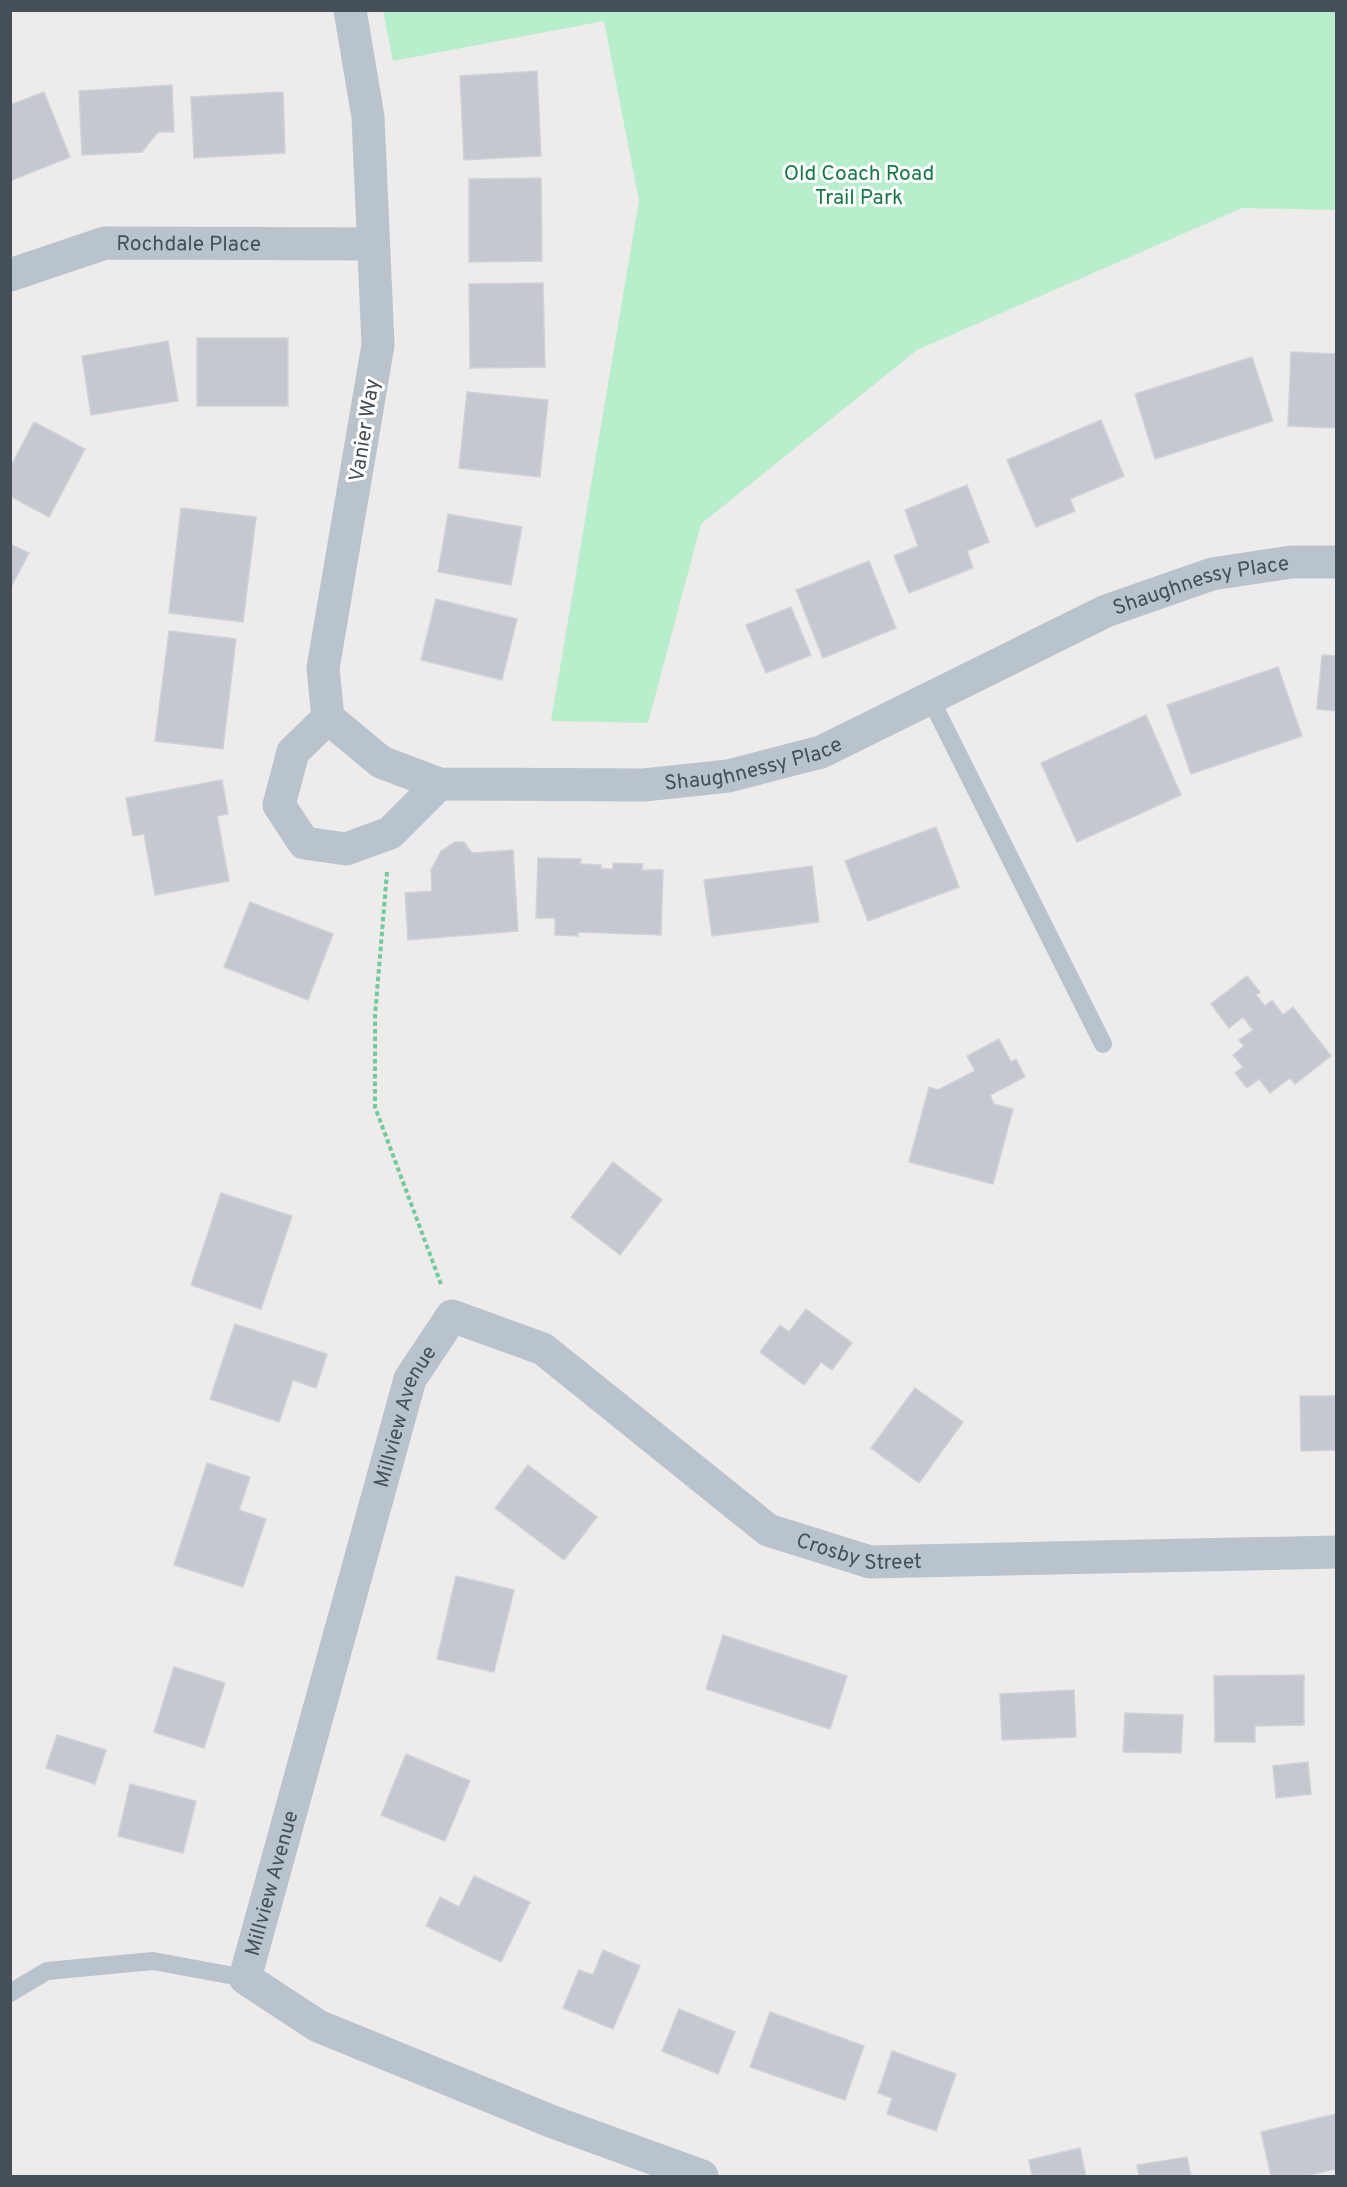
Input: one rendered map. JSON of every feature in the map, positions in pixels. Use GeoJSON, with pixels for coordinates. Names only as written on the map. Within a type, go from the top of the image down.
{"type":"FeatureCollection","features":[{"type":"Feature","properties":{"kind":"street","name":"Vanier Way"},"geometry":{"type":"LineString","coordinates":[[328,718],[323,668],[378,345],[368,117],[350,10]]}},
{"type":"Feature","properties":{"kind":"street","name":"Rochdale Place"},"geometry":{"type":"LineString","coordinates":[[10,275],[105,243],[373,244]]}},
{"type":"Feature","properties":{"kind":"street","name":"Shaughnessy Place"},"geometry":{"type":"LineString","coordinates":[[439,784],[644,784],[728,776],[821,752],[1106,611],[1212,574],[1291,562],[1336,562]]}},
{"type":"Feature","properties":{"kind":"street"},"geometry":{"type":"LineString","coordinates":[[328,718],[381,762],[439,784],[390,833],[346,849],[304,843],[279,805],[293,752],[328,718]]}},
{"type":"Feature","properties":{"kind":"street","name":"Crosby Street"},"geometry":{"type":"LineString","coordinates":[[452,1316],[543,1349],[768,1530],[870,1562],[1336,1552]]}},
{"type":"Feature","properties":{"kind":"street","name":"Millview Avenue"},"geometry":{"type":"LineString","coordinates":[[452,1316],[410,1379],[245,1978],[318,2026],[553,2122],[702,2176]]}},
{"type":"Feature","properties":{"kind":"lane"},"geometry":{"type":"LineString","coordinates":[[930,698],[1103,1044]]}},
{"type":"Feature","properties":{"kind":"lane"},"geometry":{"type":"LineString","coordinates":[[10,1992],[47,1971],[153,1961],[245,1978]]}},
{"type":"Feature","properties":{"kind":"path"},"geometry":{"type":"LineString","coordinates":[[390,833],[375,1016],[375,1107],[452,1316]]}},
{"type":"Feature","properties":{"kind":"green space","name":"Old Coach Road Trail Park"},"geometry":{"type":"Polygon","coordinates":[[[383,11],[1336,11],[1336,210],[1242,208],[917,350],[701,524],[648,723],[551,721],[639,201],[604,21],[393,61],[383,11]]]}},
{"type":"Feature","properties":{"kind":"building"},"geometry":{"type":"Polygon","coordinates":[[[537,71],[541,156],[464,160],[460,76],[537,71]]]}},
{"type":"Feature","properties":{"kind":"building"},"geometry":{"type":"Polygon","coordinates":[[[172,85],[174,132],[158,132],[142,152],[82,155],[79,91],[172,85]]]}},
{"type":"Feature","properties":{"kind":"building"},"geometry":{"type":"Polygon","coordinates":[[[44,92],[70,157],[10,181],[10,105],[44,92]]]}},
{"type":"Feature","properties":{"kind":"building"},"geometry":{"type":"Polygon","coordinates":[[[283,92],[285,153],[194,158],[191,97],[283,92]]]}},
{"type":"Feature","properties":{"kind":"building"},"geometry":{"type":"Polygon","coordinates":[[[541,178],[542,261],[469,262],[469,179],[541,178]]]}},
{"type":"Feature","properties":{"kind":"building"},"geometry":{"type":"Polygon","coordinates":[[[543,283],[545,367],[470,368],[469,284],[543,283]]]}},
{"type":"Feature","properties":{"kind":"building"},"geometry":{"type":"Polygon","coordinates":[[[197,338],[288,338],[288,406],[197,406],[197,338]]]}},
{"type":"Feature","properties":{"kind":"building"},"geometry":{"type":"Polygon","coordinates":[[[168,341],[178,401],[91,415],[82,356],[168,341]]]}},
{"type":"Feature","properties":{"kind":"building"},"geometry":{"type":"Polygon","coordinates":[[[1291,352],[1336,354],[1336,428],[1288,426],[1291,352]]]}},
{"type":"Feature","properties":{"kind":"building"},"geometry":{"type":"Polygon","coordinates":[[[1252,357],[1273,421],[1155,459],[1135,394],[1252,357]]]}},
{"type":"Feature","properties":{"kind":"building"},"geometry":{"type":"Polygon","coordinates":[[[467,392],[548,400],[540,477],[459,468],[467,392]]]}},
{"type":"Feature","properties":{"kind":"building"},"geometry":{"type":"Polygon","coordinates":[[[1101,420],[1124,476],[1070,499],[1075,511],[1036,527],[1007,460],[1101,420]]]}},
{"type":"Feature","properties":{"kind":"building"},"geometry":{"type":"Polygon","coordinates":[[[34,422],[85,449],[49,517],[10,496],[10,468],[34,422]]]}},
{"type":"Feature","properties":{"kind":"building"},"geometry":{"type":"Polygon","coordinates":[[[967,485],[989,542],[967,551],[973,568],[909,593],[894,556],[918,546],[905,510],[967,485]]]}},
{"type":"Feature","properties":{"kind":"building"},"geometry":{"type":"Polygon","coordinates":[[[181,508],[256,517],[243,622],[169,613],[181,508]]]}},
{"type":"Feature","properties":{"kind":"building"},"geometry":{"type":"Polygon","coordinates":[[[448,514],[522,527],[511,585],[438,572],[448,514]]]}},
{"type":"Feature","properties":{"kind":"building"},"geometry":{"type":"Polygon","coordinates":[[[10,544],[29,553],[10,589],[10,544]]]}},
{"type":"Feature","properties":{"kind":"building"},"geometry":{"type":"Polygon","coordinates":[[[869,561],[896,628],[823,658],[796,590],[869,561]]]}},
{"type":"Feature","properties":{"kind":"building"},"geometry":{"type":"Polygon","coordinates":[[[436,599],[517,619],[502,680],[421,660],[436,599]]]}},
{"type":"Feature","properties":{"kind":"building"},"geometry":{"type":"Polygon","coordinates":[[[791,607],[811,655],[766,673],[746,625],[791,607]]]}},
{"type":"Feature","properties":{"kind":"building"},"geometry":{"type":"Polygon","coordinates":[[[169,631],[236,639],[223,749],[155,741],[169,631]]]}},
{"type":"Feature","properties":{"kind":"building"},"geometry":{"type":"Polygon","coordinates":[[[1322,655],[1336,656],[1336,711],[1317,709],[1322,655]]]}},
{"type":"Feature","properties":{"kind":"building"},"geometry":{"type":"Polygon","coordinates":[[[1278,667],[1302,736],[1191,774],[1167,705],[1278,667]]]}},
{"type":"Feature","properties":{"kind":"building"},"geometry":{"type":"Polygon","coordinates":[[[1146,715],[1181,795],[1077,842],[1041,763],[1146,715]]]}},
{"type":"Feature","properties":{"kind":"building"},"geometry":{"type":"Polygon","coordinates":[[[222,780],[228,814],[217,816],[229,881],[155,895],[144,834],[133,836],[126,798],[222,780]]]}},
{"type":"Feature","properties":{"kind":"building"},"geometry":{"type":"Polygon","coordinates":[[[936,827],[959,887],[868,921],[845,861],[936,827]]]}},
{"type":"Feature","properties":{"kind":"building"},"geometry":{"type":"Polygon","coordinates":[[[455,842],[464,842],[472,853],[513,850],[518,931],[408,940],[405,893],[432,891],[431,870],[441,851],[455,842]]]}},
{"type":"Feature","properties":{"kind":"building"},"geometry":{"type":"Polygon","coordinates":[[[538,858],[581,859],[580,864],[601,865],[601,869],[613,869],[613,863],[643,864],[642,870],[663,870],[661,935],[578,932],[578,936],[555,935],[555,918],[536,918],[538,858]]]}},
{"type":"Feature","properties":{"kind":"building"},"geometry":{"type":"Polygon","coordinates":[[[812,866],[819,922],[712,936],[704,880],[812,866]]]}},
{"type":"Feature","properties":{"kind":"building"},"geometry":{"type":"Polygon","coordinates":[[[250,902],[333,934],[308,1000],[224,967],[250,902]]]}},
{"type":"Feature","properties":{"kind":"building"},"geometry":{"type":"Polygon","coordinates":[[[1247,976],[1260,992],[1256,995],[1265,1006],[1272,1000],[1283,1015],[1293,1007],[1331,1056],[1295,1084],[1290,1078],[1270,1093],[1259,1079],[1247,1088],[1235,1073],[1243,1067],[1233,1055],[1244,1046],[1239,1040],[1253,1030],[1243,1017],[1229,1028],[1211,1004],[1247,976]]]}},
{"type":"Feature","properties":{"kind":"building"},"geometry":{"type":"Polygon","coordinates":[[[999,1039],[1011,1062],[1016,1059],[1025,1077],[990,1095],[994,1104],[1013,1109],[993,1184],[909,1162],[929,1087],[938,1090],[975,1071],[967,1056],[999,1039]]]}},
{"type":"Feature","properties":{"kind":"building"},"geometry":{"type":"Polygon","coordinates":[[[613,1162],[662,1200],[620,1255],[571,1217],[613,1162]]]}},
{"type":"Feature","properties":{"kind":"building"},"geometry":{"type":"Polygon","coordinates":[[[221,1193],[292,1216],[261,1309],[191,1285],[221,1193]]]}},
{"type":"Feature","properties":{"kind":"building"},"geometry":{"type":"Polygon","coordinates":[[[806,1309],[852,1343],[832,1370],[821,1362],[804,1385],[760,1352],[780,1325],[789,1332],[806,1309]]]}},
{"type":"Feature","properties":{"kind":"building"},"geometry":{"type":"Polygon","coordinates":[[[235,1324],[327,1354],[316,1388],[293,1380],[279,1422],[210,1399],[235,1324]]]}},
{"type":"Feature","properties":{"kind":"building"},"geometry":{"type":"Polygon","coordinates":[[[915,1388],[963,1422],[919,1483],[871,1448],[915,1388]]]}},
{"type":"Feature","properties":{"kind":"building"},"geometry":{"type":"Polygon","coordinates":[[[1300,1396],[1336,1396],[1336,1450],[1301,1451],[1300,1396]]]}},
{"type":"Feature","properties":{"kind":"building"},"geometry":{"type":"Polygon","coordinates":[[[207,1463],[250,1477],[239,1510],[266,1519],[243,1587],[174,1565],[207,1463]]]}},
{"type":"Feature","properties":{"kind":"building"},"geometry":{"type":"Polygon","coordinates":[[[528,1465],[597,1517],[564,1560],[495,1508],[528,1465]]]}},
{"type":"Feature","properties":{"kind":"building"},"geometry":{"type":"Polygon","coordinates":[[[456,1576],[514,1590],[494,1672],[437,1659],[456,1576]]]}},
{"type":"Feature","properties":{"kind":"building"},"geometry":{"type":"Polygon","coordinates":[[[723,1635],[847,1676],[830,1729],[706,1689],[723,1635]]]}},
{"type":"Feature","properties":{"kind":"building"},"geometry":{"type":"Polygon","coordinates":[[[174,1667],[225,1683],[204,1748],[154,1732],[174,1667]]]}},
{"type":"Feature","properties":{"kind":"building"},"geometry":{"type":"Polygon","coordinates":[[[1304,1675],[1304,1725],[1255,1726],[1255,1742],[1215,1742],[1214,1676],[1304,1675]]]}},
{"type":"Feature","properties":{"kind":"building"},"geometry":{"type":"Polygon","coordinates":[[[1074,1690],[1076,1737],[1002,1740],[1000,1694],[1074,1690]]]}},
{"type":"Feature","properties":{"kind":"building"},"geometry":{"type":"Polygon","coordinates":[[[1125,1713],[1183,1715],[1181,1753],[1123,1752],[1125,1713]]]}},
{"type":"Feature","properties":{"kind":"building"},"geometry":{"type":"Polygon","coordinates":[[[57,1735],[106,1750],[95,1784],[46,1768],[57,1735]]]}},
{"type":"Feature","properties":{"kind":"building"},"geometry":{"type":"Polygon","coordinates":[[[406,1754],[470,1781],[445,1841],[381,1815],[406,1754]]]}},
{"type":"Feature","properties":{"kind":"building"},"geometry":{"type":"Polygon","coordinates":[[[1308,1762],[1311,1794],[1276,1798],[1273,1766],[1308,1762]]]}},
{"type":"Feature","properties":{"kind":"building"},"geometry":{"type":"Polygon","coordinates":[[[130,1784],[196,1801],[183,1853],[118,1836],[130,1784]]]}},
{"type":"Feature","properties":{"kind":"building"},"geometry":{"type":"Polygon","coordinates":[[[474,1876],[530,1902],[501,1962],[426,1926],[440,1897],[459,1907],[474,1876]]]}},
{"type":"Feature","properties":{"kind":"building"},"geometry":{"type":"Polygon","coordinates":[[[603,1950],[640,1966],[613,2029],[563,2008],[579,1970],[593,1975],[603,1950]]]}},
{"type":"Feature","properties":{"kind":"building"},"geometry":{"type":"Polygon","coordinates":[[[679,2009],[735,2032],[718,2074],[662,2051],[679,2009]]]}},
{"type":"Feature","properties":{"kind":"building"},"geometry":{"type":"Polygon","coordinates":[[[770,2012],[864,2046],[845,2100],[750,2067],[770,2012]]]}},
{"type":"Feature","properties":{"kind":"building"},"geometry":{"type":"Polygon","coordinates":[[[892,2051],[956,2074],[936,2131],[887,2114],[892,2098],[878,2093],[892,2051]]]}},
{"type":"Feature","properties":{"kind":"building"},"geometry":{"type":"Polygon","coordinates":[[[1336,2114],[1336,2169],[1305,2176],[1271,2176],[1261,2132],[1336,2114]]]}},
{"type":"Feature","properties":{"kind":"building"},"geometry":{"type":"Polygon","coordinates":[[[1080,2148],[1086,2176],[1032,2176],[1029,2160],[1080,2148]]]}},
{"type":"Feature","properties":{"kind":"building"},"geometry":{"type":"Polygon","coordinates":[[[1187,2157],[1191,2176],[1139,2176],[1137,2165],[1187,2157]]]}}]}
